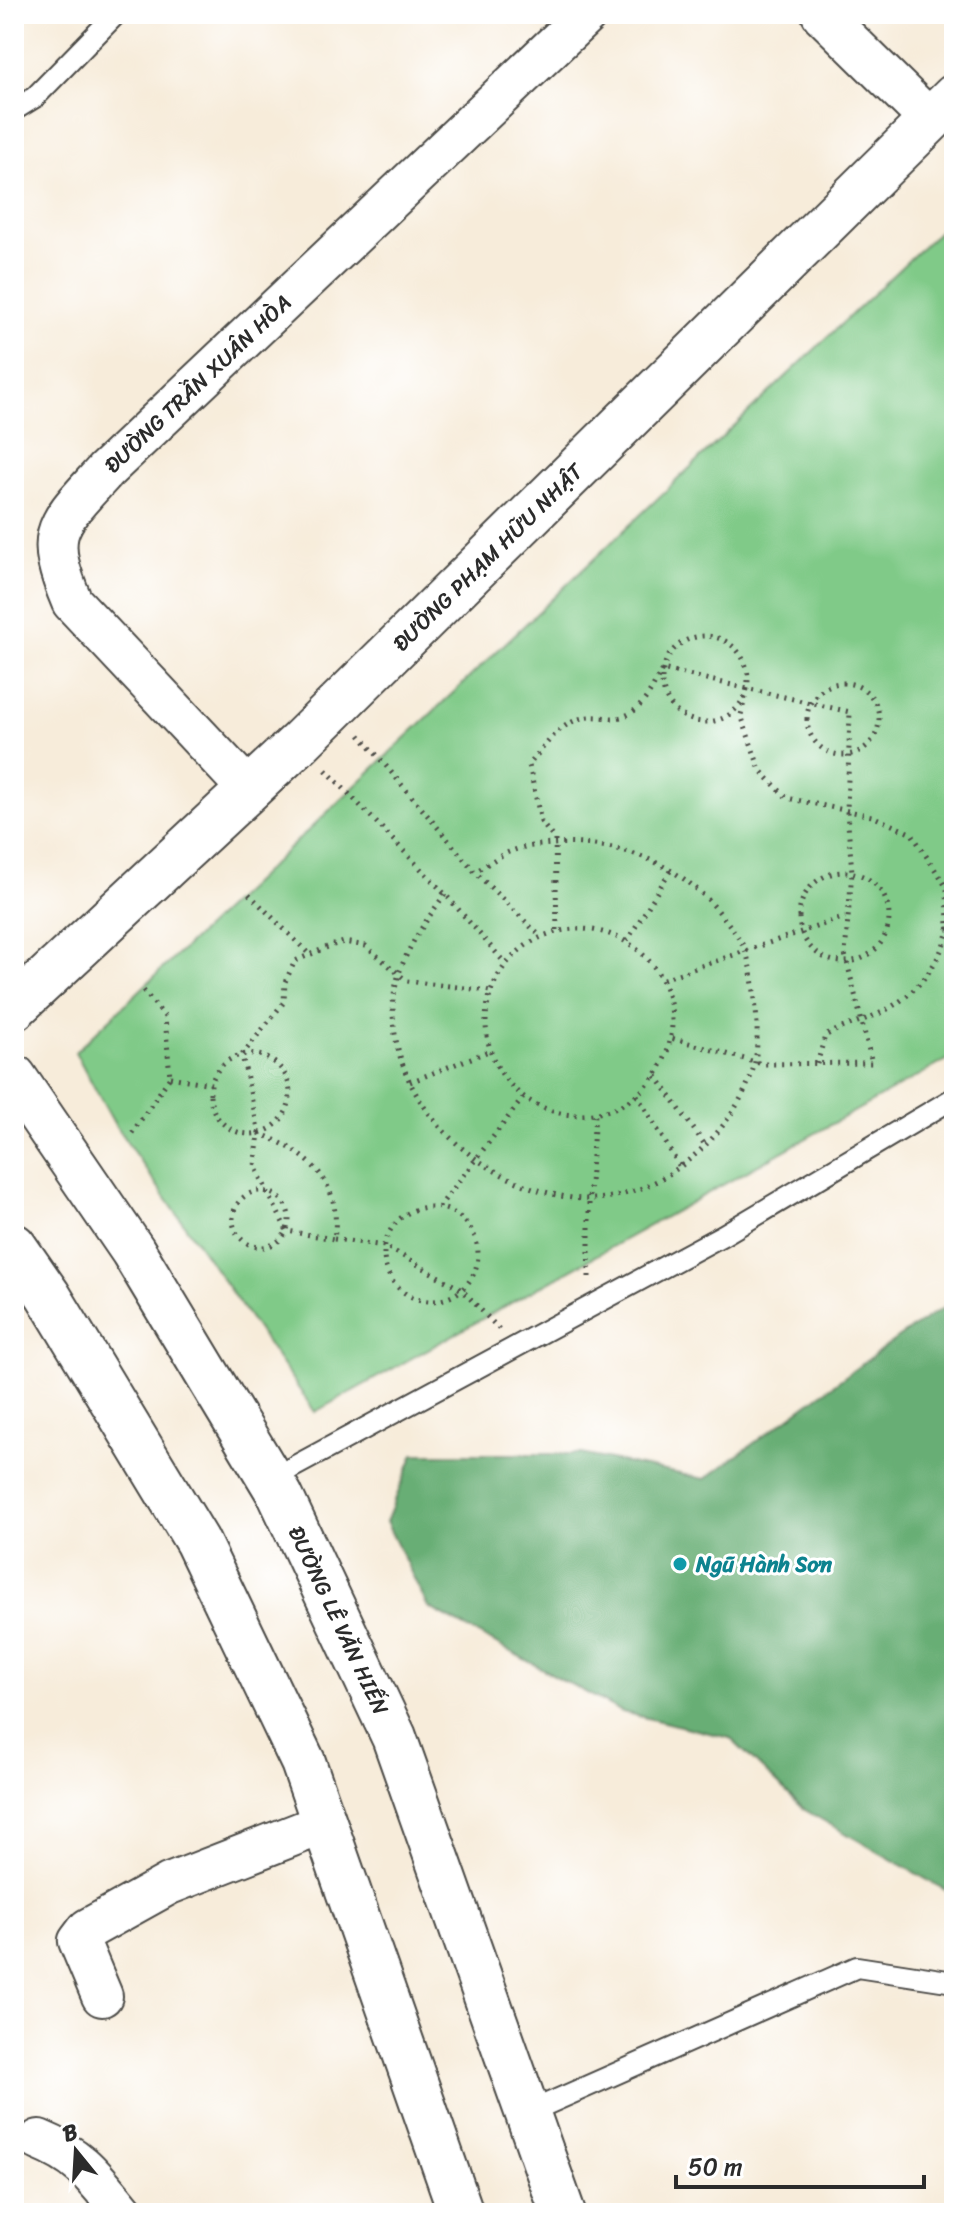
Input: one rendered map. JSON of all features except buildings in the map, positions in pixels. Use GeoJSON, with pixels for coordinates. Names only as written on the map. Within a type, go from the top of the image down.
{"type":"FeatureCollection","features":[{"type":"Feature","properties":{"kind":"main road","name":"ĐƯỜNG PHẠM HỮU NHẬT"},"geometry":{"type":"LineString","coordinates":[[14,1008],[300,742],[942,108]]}},
{"type":"Feature","properties":{"kind":"main road","name":"ĐƯỜNG LÊ VĂN HIẾN"},"geometry":{"type":"LineString","coordinates":[[14,1077],[133,1251],[271,1479],[394,1737],[563,2213]]}},
{"type":"Feature","properties":{"kind":"main road"},"geometry":{"type":"LineString","coordinates":[[14,1246],[48,1295],[197,1541],[303,1762],[461,2213]]}},
{"type":"Feature","properties":{"kind":"street","name":"ĐƯỜNG TRẦN XUÂN HÒA"},"geometry":{"type":"LineString","coordinates":[[248,789],[72,602],[58,570],[54,541],[65,515],[105,471],[587,14]]}},
{"type":"Feature","properties":{"kind":"street"},"geometry":{"type":"LineString","coordinates":[[822,14],[942,108]]}},
{"type":"Feature","properties":{"kind":"street"},"geometry":{"type":"LineString","coordinates":[[102,1996],[79,1941],[88,1929],[169,1884],[325,1823]]}},
{"type":"Feature","properties":{"kind":"street"},"geometry":{"type":"LineString","coordinates":[[39,2140],[70,2153],[92,2171],[124,2213]]}},
{"type":"Feature","properties":{"kind":"lane"},"geometry":{"type":"LineString","coordinates":[[14,110],[35,97],[116,14]]}},
{"type":"Feature","properties":{"kind":"lane"},"geometry":{"type":"LineString","coordinates":[[271,1479],[723,1235],[954,1098]]}},
{"type":"Feature","properties":{"kind":"lane"},"geometry":{"type":"LineString","coordinates":[[527,2113],[857,1967],[954,1982]]}},
{"type":"Feature","properties":{"kind":"path"},"geometry":{"type":"LineString","coordinates":[[557,930],[555,844],[541,822],[529,765],[542,748],[573,721],[593,716],[616,718],[647,701],[676,646],[688,639],[715,637],[738,650],[748,675],[741,715],[760,770],[787,798],[872,816],[912,834],[947,888],[951,930],[943,951],[918,987],[880,1013],[825,1036],[817,1064]]}},
{"type":"Feature","properties":{"kind":"path"},"geometry":{"type":"LineString","coordinates":[[662,669],[666,698],[687,719],[702,722],[731,714],[747,689]]}},
{"type":"Feature","properties":{"kind":"path"},"geometry":{"type":"LineString","coordinates":[[662,669],[850,712],[847,812],[852,872],[845,917],[846,963],[872,1063],[755,1062],[671,1038]]}},
{"type":"Feature","properties":{"kind":"path"},"geometry":{"type":"LineString","coordinates":[[839,683],[863,688],[878,708],[877,732],[870,743],[849,754],[827,751],[811,736],[808,725],[810,703],[827,686],[839,683]]}},
{"type":"Feature","properties":{"kind":"path"},"geometry":{"type":"LineString","coordinates":[[336,706],[475,872],[540,936]]}},
{"type":"Feature","properties":{"kind":"path"},"geometry":{"type":"LineString","coordinates":[[300,742],[445,894],[505,963]]}},
{"type":"Feature","properties":{"kind":"path"},"geometry":{"type":"LineString","coordinates":[[445,894],[416,933],[400,975],[393,1006],[399,1054],[416,1098],[476,1160],[519,1184],[574,1198],[589,1198],[632,1192],[680,1167],[705,1145],[744,1094],[755,1062],[754,988],[746,951],[699,887],[644,856],[588,842],[555,844],[512,850],[475,872]]}},
{"type":"Feature","properties":{"kind":"path"},"geometry":{"type":"LineString","coordinates":[[627,941],[670,871]]}},
{"type":"Feature","properties":{"kind":"path"},"geometry":{"type":"LineString","coordinates":[[836,872],[852,872],[877,887],[885,899],[888,928],[873,952],[846,963],[818,955],[800,933],[801,901],[809,888],[836,872]]}},
{"type":"Feature","properties":{"kind":"path"},"geometry":{"type":"LineString","coordinates":[[249,894],[308,953]]}},
{"type":"Feature","properties":{"kind":"path"},"geometry":{"type":"LineString","coordinates":[[663,979],[845,917]]}},
{"type":"Feature","properties":{"kind":"path"},"geometry":{"type":"LineString","coordinates":[[581,928],[605,931],[627,941],[648,957],[663,979],[672,1008],[671,1038],[656,1076],[637,1095],[617,1107],[595,1114],[570,1115],[545,1109],[523,1098],[503,1077],[489,1051],[484,1021],[490,991],[505,963],[540,936],[557,930],[581,928]]}},
{"type":"Feature","properties":{"kind":"path"},"geometry":{"type":"LineString","coordinates":[[334,1239],[337,1217],[319,1169],[294,1148],[259,1133],[245,1134],[221,1122],[213,1111],[211,1084],[223,1065],[242,1055],[272,1021],[284,1002],[285,982],[295,961],[308,953],[344,942],[366,946],[407,981],[490,991]]}},
{"type":"Feature","properties":{"kind":"path"},"geometry":{"type":"LineString","coordinates":[[132,1133],[170,1077],[165,1017],[143,990]]}},
{"type":"Feature","properties":{"kind":"path"},"geometry":{"type":"LineString","coordinates":[[410,1082],[489,1051]]}},
{"type":"Feature","properties":{"kind":"path"},"geometry":{"type":"LineString","coordinates":[[242,1055],[259,1133],[255,1166],[265,1192],[287,1231]]}},
{"type":"Feature","properties":{"kind":"path"},"geometry":{"type":"LineString","coordinates":[[242,1055],[269,1059],[280,1068],[290,1093],[282,1118],[259,1133]]}},
{"type":"Feature","properties":{"kind":"path"},"geometry":{"type":"LineString","coordinates":[[656,1076],[705,1145]]}},
{"type":"Feature","properties":{"kind":"path"},"geometry":{"type":"LineString","coordinates":[[170,1077],[211,1084]]}},
{"type":"Feature","properties":{"kind":"path"},"geometry":{"type":"LineString","coordinates":[[637,1095],[680,1167]]}},
{"type":"Feature","properties":{"kind":"path"},"geometry":{"type":"LineString","coordinates":[[439,1207],[523,1098]]}},
{"type":"Feature","properties":{"kind":"path"},"geometry":{"type":"LineString","coordinates":[[589,1307],[589,1198],[595,1114]]}},
{"type":"Feature","properties":{"kind":"path"},"geometry":{"type":"LineString","coordinates":[[255,1192],[265,1192],[286,1206],[290,1223],[281,1239],[265,1247],[246,1243],[239,1237],[234,1219],[240,1202],[255,1192]]}},
{"type":"Feature","properties":{"kind":"path"},"geometry":{"type":"LineString","coordinates":[[439,1207],[466,1222],[479,1249],[477,1264],[462,1290],[431,1301],[415,1298],[390,1277],[385,1262],[385,1246],[398,1220],[411,1211],[439,1207]]}},
{"type":"Feature","properties":{"kind":"path"},"geometry":{"type":"LineString","coordinates":[[287,1231],[385,1246],[462,1290],[516,1347]]}},
{"type":"Feature","properties":{"kind":"green space"},"geometry":{"type":"Polygon","coordinates":[[[954,217],[954,1056],[315,1412],[115,1125],[75,1052],[954,217]]]}},
{"type":"Feature","properties":{"kind":"green space","name":"Ngũ Hành Sơn"},"geometry":{"type":"Polygon","coordinates":[[[954,1301],[954,1895],[805,1810],[730,1738],[622,1712],[428,1607],[386,1522],[414,1454],[581,1454],[705,1479],[900,1336],[954,1301]]]}},
{"type":"Feature","properties":{"kind":"place","name":"Ngũ Hành Sơn"},"geometry":{"type":"Point","coordinates":[680,1564]}}]}
